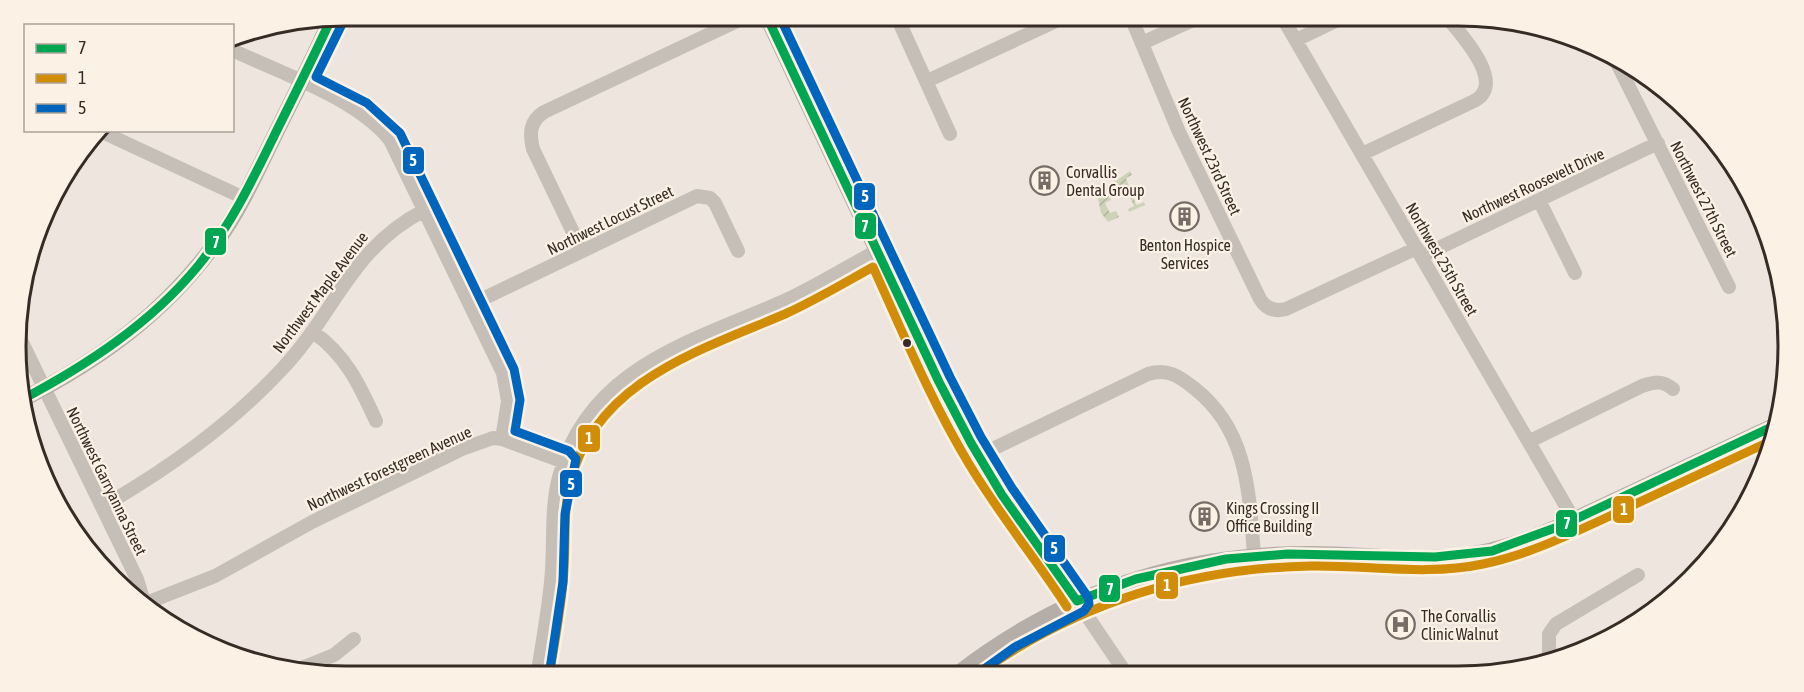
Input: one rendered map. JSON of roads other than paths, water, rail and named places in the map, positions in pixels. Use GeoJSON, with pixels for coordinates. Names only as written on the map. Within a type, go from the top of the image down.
{"type":"FeatureCollection","features":[{"type":"Feature","properties":{"kind":"main road"},"geometry":{"type":"LineString","coordinates":[[29,396],[99,357],[153,314],[198,267],[244,198],[328,26]]}},
{"type":"Feature","properties":{"kind":"main road"},"geometry":{"type":"LineString","coordinates":[[771,26],[879,250],[939,382],[978,456],[1029,534],[1077,600]]}},
{"type":"Feature","properties":{"kind":"main road"},"geometry":{"type":"LineString","coordinates":[[969,666],[1009,637],[1077,600],[1141,576],[1180,566],[1254,555],[1323,554],[1442,558],[1502,548],[1574,520],[1768,429]]}},
{"type":"Feature","properties":{"kind":"street"},"geometry":{"type":"LineString","coordinates":[[582,251],[533,148],[530,137],[535,120],[544,112],[727,26]]}},
{"type":"Feature","properties":{"kind":"street"},"geometry":{"type":"LineString","coordinates":[[901,26],[950,134]]}},
{"type":"Feature","properties":{"kind":"street"},"geometry":{"type":"LineString","coordinates":[[927,81],[1045,26]]}},
{"type":"Feature","properties":{"kind":"street","name":"Northwest 23rd Street"},"geometry":{"type":"LineString","coordinates":[[1135,26],[1179,132],[1260,299],[1267,308]]}},
{"type":"Feature","properties":{"kind":"street"},"geometry":{"type":"LineString","coordinates":[[1142,43],[1180,26]]}},
{"type":"Feature","properties":{"kind":"street","name":"Northwest 25th Street"},"geometry":{"type":"LineString","coordinates":[[1288,26],[1574,520]]}},
{"type":"Feature","properties":{"kind":"street"},"geometry":{"type":"LineString","coordinates":[[1296,40],[1325,26]]}},
{"type":"Feature","properties":{"kind":"street"},"geometry":{"type":"LineString","coordinates":[[1362,154],[1474,101],[1485,92],[1488,83],[1476,57],[1453,26]]}},
{"type":"Feature","properties":{"kind":"street"},"geometry":{"type":"LineString","coordinates":[[234,51],[353,106],[379,126],[390,140],[426,210],[503,373],[507,390],[508,413],[502,439],[564,462]]}},
{"type":"Feature","properties":{"kind":"street","name":"Northwest 27th Street"},"geometry":{"type":"LineString","coordinates":[[1620,70],[1729,287]]}},
{"type":"Feature","properties":{"kind":"street"},"geometry":{"type":"LineString","coordinates":[[107,133],[244,198]]}},
{"type":"Feature","properties":{"kind":"street","name":"Northwest Roosevelt Drive"},"geometry":{"type":"LineString","coordinates":[[1267,308],[1286,309],[1539,200],[1658,143]]}},
{"type":"Feature","properties":{"kind":"street","name":"Northwest Locust Street"},"geometry":{"type":"LineString","coordinates":[[470,305],[702,196],[715,203],[738,251]]}},
{"type":"Feature","properties":{"kind":"street"},"geometry":{"type":"LineString","coordinates":[[1539,200],[1575,273]]}},
{"type":"Feature","properties":{"kind":"street","name":"Northwest Maple Avenue"},"geometry":{"type":"LineString","coordinates":[[102,507],[162,471],[209,437],[269,382],[313,332],[368,252],[385,235],[426,210]]}},
{"type":"Feature","properties":{"kind":"street"},"geometry":{"type":"LineString","coordinates":[[539,666],[552,580],[553,513],[564,462],[590,414],[633,371],[666,352],[786,301],[879,250]]}},
{"type":"Feature","properties":{"kind":"street"},"geometry":{"type":"LineString","coordinates":[[313,332],[344,360],[357,379],[376,421]]}},
{"type":"Feature","properties":{"kind":"street","name":"Northwest Garryanna Street"},"geometry":{"type":"LineString","coordinates":[[26,351],[137,579],[140,591]]}},
{"type":"Feature","properties":{"kind":"street"},"geometry":{"type":"LineString","coordinates":[[978,456],[1148,374],[1170,373],[1184,379],[1214,405],[1238,445],[1248,488],[1254,555]]}},
{"type":"Feature","properties":{"kind":"street"},"geometry":{"type":"LineString","coordinates":[[1530,441],[1642,386],[1656,382],[1665,383],[1673,389]]}},
{"type":"Feature","properties":{"kind":"street","name":"Northwest Forestgreen Avenue"},"geometry":{"type":"LineString","coordinates":[[154,602],[215,576],[312,522],[462,449],[493,438],[502,439]]}},
{"type":"Feature","properties":{"kind":"street"},"geometry":{"type":"LineString","coordinates":[[1549,653],[1549,634],[1556,624],[1638,575]]}},
{"type":"Feature","properties":{"kind":"street"},"geometry":{"type":"LineString","coordinates":[[1077,600],[1121,666]]}},
{"type":"Feature","properties":{"kind":"street"},"geometry":{"type":"LineString","coordinates":[[310,665],[334,655],[354,639]]}},
{"type":"Feature","properties":{"kind":"place","name":"Corvallis Dental Group"},"geometry":{"type":"Point","coordinates":[1045,181]}},
{"type":"Feature","properties":{"kind":"place","name":"Benton Hospice Services"},"geometry":{"type":"Point","coordinates":[1185,217]}},
{"type":"Feature","properties":{"kind":"place","name":"Kings Crossing II Office Building"},"geometry":{"type":"Point","coordinates":[1205,517]}},
{"type":"Feature","properties":{"kind":"place","name":"The Corvallis Clinic Walnut"},"geometry":{"type":"Point","coordinates":[1400,625]}}]}
